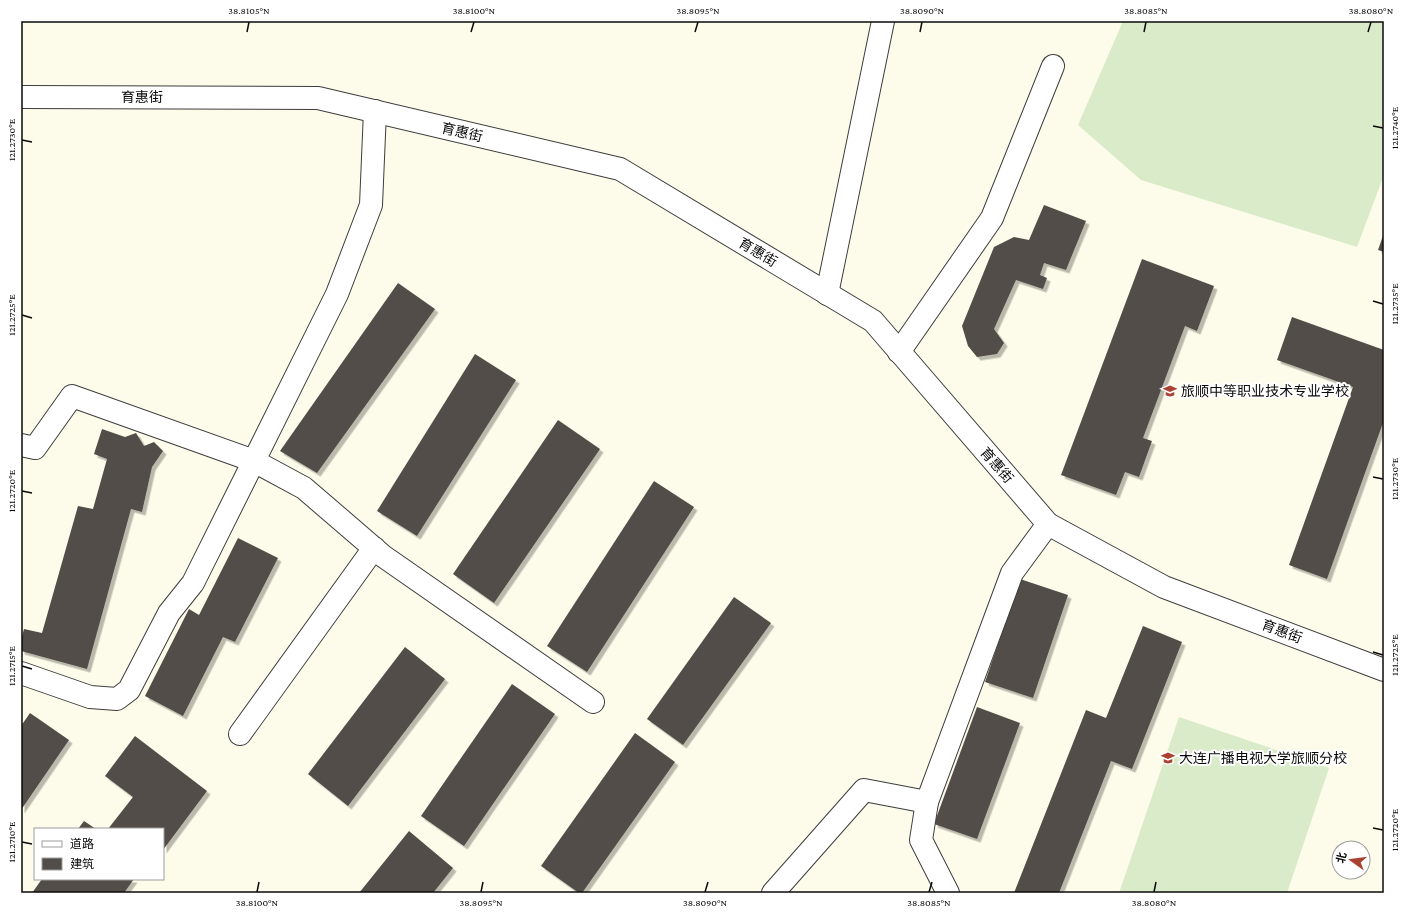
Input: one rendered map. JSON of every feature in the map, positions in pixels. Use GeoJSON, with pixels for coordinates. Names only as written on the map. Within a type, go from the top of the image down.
{"type":"FeatureCollection","features":[{"type":"Feature","properties":{"kind":"street"},"geometry":{"type":"LineString","coordinates":[[826,294],[883,21]]}},
{"type":"Feature","properties":{"kind":"street"},"geometry":{"type":"LineString","coordinates":[[899,352],[992,218],[1053,66]]}},
{"type":"Feature","properties":{"kind":"street","name":"育惠街"},"geometry":{"type":"LineString","coordinates":[[21,97],[318,98],[620,169],[873,321],[1048,524],[1164,587],[1384,670]]}},
{"type":"Feature","properties":{"kind":"street"},"geometry":{"type":"LineString","coordinates":[[21,674],[90,696],[117,699],[129,690],[169,612],[193,583],[337,294],[371,205],[375,111]]}},
{"type":"Feature","properties":{"kind":"street"},"geometry":{"type":"LineString","coordinates":[[21,445],[35,448],[72,396],[254,461],[304,488],[374,548],[593,702]]}},
{"type":"Feature","properties":{"kind":"street"},"geometry":{"type":"LineString","coordinates":[[948,893],[921,840],[927,802],[1012,573],[1048,524]]}},
{"type":"Feature","properties":{"kind":"street"},"geometry":{"type":"LineString","coordinates":[[240,734],[374,548]]}},
{"type":"Feature","properties":{"kind":"street"},"geometry":{"type":"LineString","coordinates":[[773,893],[864,790],[927,802]]}},
{"type":"Feature","properties":{"kind":"green space"},"geometry":{"type":"Polygon","coordinates":[[[1123,21],[1384,21],[1384,175],[1357,247],[1141,180],[1078,125],[1123,21]]]}},
{"type":"Feature","properties":{"kind":"green space"},"geometry":{"type":"Polygon","coordinates":[[[1179,717],[1329,768],[1287,893],[1119,893],[1179,717]]]}},
{"type":"Feature","properties":{"kind":"building"},"geometry":{"type":"Polygon","coordinates":[[[1044,205],[1086,221],[1066,270],[1044,263],[1040,275],[1047,278],[1043,289],[1016,280],[994,329],[1004,343],[997,354],[977,357],[968,346],[962,326],[994,247],[1014,237],[1029,240],[1044,205]]]}},
{"type":"Feature","properties":{"kind":"building"},"geometry":{"type":"Polygon","coordinates":[[[1384,233],[1384,252],[1378,250],[1384,233]]]}},
{"type":"Feature","properties":{"kind":"building"},"geometry":{"type":"Polygon","coordinates":[[[1142,259],[1214,286],[1197,331],[1185,326],[1143,438],[1152,441],[1139,477],[1125,472],[1116,495],[1061,475],[1142,259]]]}},
{"type":"Feature","properties":{"kind":"building"},"geometry":{"type":"Polygon","coordinates":[[[398,283],[435,309],[317,473],[280,451],[398,283]]]}},
{"type":"Feature","properties":{"kind":"building"},"geometry":{"type":"Polygon","coordinates":[[[1292,317],[1384,350],[1384,420],[1327,579],[1289,565],[1353,387],[1277,360],[1292,317]]]}},
{"type":"Feature","properties":{"kind":"building"},"geometry":{"type":"Polygon","coordinates":[[[475,354],[516,380],[417,536],[377,511],[475,354]]]}},
{"type":"Feature","properties":{"kind":"building"},"geometry":{"type":"Polygon","coordinates":[[[558,420],[600,449],[494,603],[453,574],[558,420]]]}},
{"type":"Feature","properties":{"kind":"building"},"geometry":{"type":"Polygon","coordinates":[[[102,429],[125,437],[136,433],[144,446],[154,442],[163,451],[152,467],[142,512],[131,509],[87,669],[21,651],[21,640],[24,629],[42,633],[78,506],[93,509],[107,459],[94,454],[102,429]]]}},
{"type":"Feature","properties":{"kind":"building"},"geometry":{"type":"Polygon","coordinates":[[[654,481],[694,507],[587,672],[547,646],[654,481]]]}},
{"type":"Feature","properties":{"kind":"building"},"geometry":{"type":"Polygon","coordinates":[[[238,538],[278,558],[235,642],[223,637],[183,716],[145,696],[189,609],[199,615],[238,538]]]}},
{"type":"Feature","properties":{"kind":"building"},"geometry":{"type":"Polygon","coordinates":[[[1020,579],[1068,595],[1033,698],[985,682],[1020,579]]]}},
{"type":"Feature","properties":{"kind":"building"},"geometry":{"type":"Polygon","coordinates":[[[734,597],[771,623],[683,745],[647,719],[734,597]]]}},
{"type":"Feature","properties":{"kind":"building"},"geometry":{"type":"Polygon","coordinates":[[[1143,626],[1182,642],[1132,769],[1111,761],[1059,893],[1014,893],[1086,710],[1106,718],[1143,626]]]}},
{"type":"Feature","properties":{"kind":"building"},"geometry":{"type":"Polygon","coordinates":[[[405,647],[445,679],[348,806],[308,774],[405,647]]]}},
{"type":"Feature","properties":{"kind":"building"},"geometry":{"type":"Polygon","coordinates":[[[512,684],[555,714],[464,846],[421,816],[512,684]]]}},
{"type":"Feature","properties":{"kind":"building"},"geometry":{"type":"Polygon","coordinates":[[[977,707],[1020,723],[977,839],[934,824],[977,707]]]}},
{"type":"Feature","properties":{"kind":"building"},"geometry":{"type":"Polygon","coordinates":[[[30,713],[69,740],[21,810],[21,726],[30,713]]]}},
{"type":"Feature","properties":{"kind":"building"},"geometry":{"type":"Polygon","coordinates":[[[635,733],[675,762],[582,893],[579,893],[541,866],[635,733]]]}},
{"type":"Feature","properties":{"kind":"building"},"geometry":{"type":"Polygon","coordinates":[[[135,736],[207,791],[164,849],[164,828],[109,828],[133,797],[105,776],[135,736]]]}},
{"type":"Feature","properties":{"kind":"building"},"geometry":{"type":"Polygon","coordinates":[[[84,821],[94,828],[79,828],[84,821]]]}},
{"type":"Feature","properties":{"kind":"building"},"geometry":{"type":"Polygon","coordinates":[[[409,831],[453,868],[433,893],[359,893],[409,831]]]}},
{"type":"Feature","properties":{"kind":"building"},"geometry":{"type":"Polygon","coordinates":[[[41,880],[133,880],[124,893],[32,893],[41,880]]]}},
{"type":"Feature","properties":{"kind":"place","name":"旅顺中等职业技术专业学校"},"geometry":{"type":"Point","coordinates":[1170,391]}},
{"type":"Feature","properties":{"kind":"place","name":"大连广播电视大学旅顺分校"},"geometry":{"type":"Point","coordinates":[1168,758]}}]}
